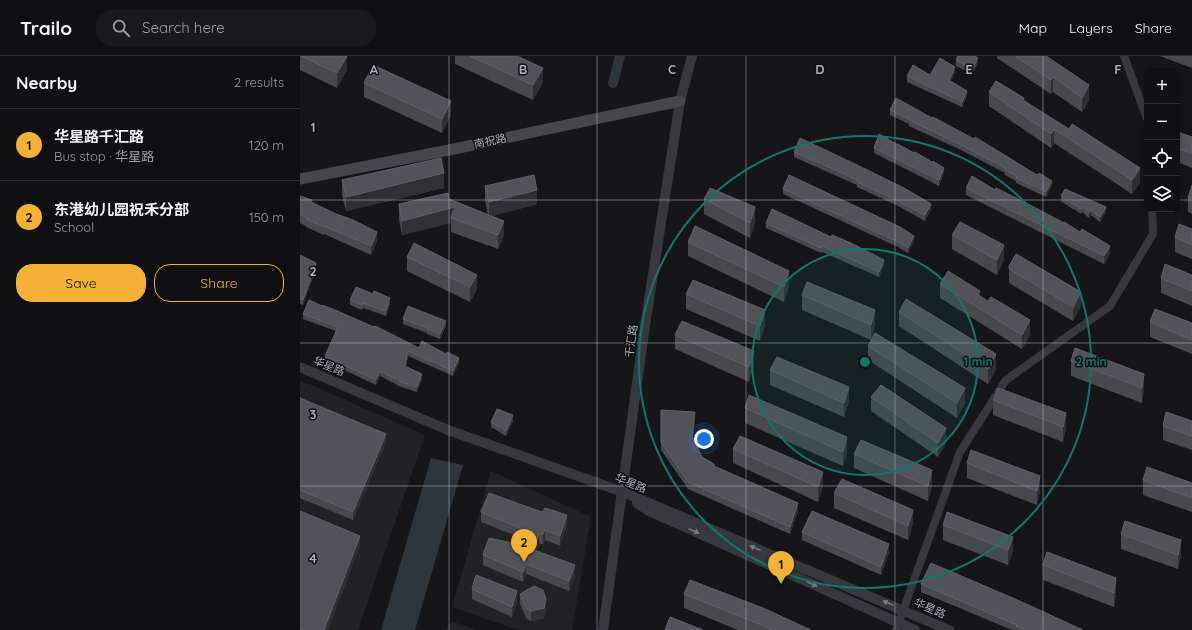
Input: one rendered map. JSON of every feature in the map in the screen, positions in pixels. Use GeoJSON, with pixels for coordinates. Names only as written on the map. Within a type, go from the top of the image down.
{"type":"FeatureCollection","features":[{"type":"Feature","properties":{"kind":"main road","name":"南祝路"},"geometry":{"type":"LineString","coordinates":[[300,179],[450,150],[680,101]]}},
{"type":"Feature","properties":{"kind":"street","name":"千汇路"},"geometry":{"type":"LineString","coordinates":[[603,630],[644,332],[680,101],[692,56]]}},
{"type":"Feature","properties":{"kind":"street"},"geometry":{"type":"LineString","coordinates":[[1124,56],[1144,111]]}},
{"type":"Feature","properties":{"kind":"street"},"geometry":{"type":"LineString","coordinates":[[897,626],[960,452],[1006,380],[1110,306],[1153,234],[1152,212]]}},
{"type":"Feature","properties":{"kind":"street","name":"华星路"},"geometry":{"type":"LineString","coordinates":[[300,367],[448,430],[623,492],[949,630]]}},
{"type":"Feature","properties":{"kind":"street"},"geometry":{"type":"LineString","coordinates":[[623,492],[648,511],[897,626],[916,630]]}},
{"type":"Feature","properties":{"kind":"shaded area"},"geometry":{"type":"Polygon","coordinates":[[[300,380],[425,435],[358,630],[300,630],[300,380]]]}},
{"type":"Feature","properties":{"kind":"shaded area"},"geometry":{"type":"Polygon","coordinates":[[[431,458],[463,465],[415,630],[381,630],[431,458]]]}},
{"type":"Feature","properties":{"kind":"shaded area"},"geometry":{"type":"Polygon","coordinates":[[[491,471],[591,517],[572,630],[518,630],[452,607],[491,471]]]}},
{"type":"Feature","properties":{"kind":"shaded area"},"geometry":{"type":"Polygon","coordinates":[[[451,621],[477,630],[446,630],[451,621]]]}},
{"type":"Feature","properties":{"kind":"building"},"geometry":{"type":"Polygon","coordinates":[[[301,56],[347,56],[337,73],[301,56]]]}},
{"type":"Feature","properties":{"kind":"building"},"geometry":{"type":"Polygon","coordinates":[[[470,56],[517,56],[543,68],[533,85],[470,56]]]}},
{"type":"Feature","properties":{"kind":"building"},"geometry":{"type":"Polygon","coordinates":[[[958,56],[975,56],[978,58],[972,69],[956,60],[958,56]]]}},
{"type":"Feature","properties":{"kind":"building"},"geometry":{"type":"Polygon","coordinates":[[[1015,56],[1046,56],[1089,85],[1082,98],[1053,77],[1051,80],[1015,56]]]}},
{"type":"Feature","properties":{"kind":"building"},"geometry":{"type":"Polygon","coordinates":[[[940,58],[955,67],[949,80],[967,91],[962,102],[907,76],[913,65],[930,75],[940,58]]]}},
{"type":"Feature","properties":{"kind":"building"},"geometry":{"type":"Polygon","coordinates":[[[373,65],[451,101],[442,119],[364,83],[373,65]]]}},
{"type":"Feature","properties":{"kind":"building"},"geometry":{"type":"Polygon","coordinates":[[[996,81],[1069,129],[1072,124],[1140,168],[1132,180],[1054,129],[1051,134],[989,92],[996,81]]]}},
{"type":"Feature","properties":{"kind":"building"},"geometry":{"type":"Polygon","coordinates":[[[896,98],[974,139],[975,137],[1037,175],[1039,173],[1052,181],[1046,192],[1016,178],[1017,176],[1005,170],[1005,168],[890,110],[896,98]]]}},
{"type":"Feature","properties":{"kind":"building"},"geometry":{"type":"Polygon","coordinates":[[[1180,133],[1192,137],[1192,154],[1180,149],[1180,133]]]}},
{"type":"Feature","properties":{"kind":"building"},"geometry":{"type":"Polygon","coordinates":[[[879,134],[944,168],[939,180],[874,148],[879,134]]]}},
{"type":"Feature","properties":{"kind":"building"},"geometry":{"type":"Polygon","coordinates":[[[800,138],[904,188],[931,204],[925,215],[857,182],[858,180],[794,152],[800,138]]]}},
{"type":"Feature","properties":{"kind":"building"},"geometry":{"type":"Polygon","coordinates":[[[441,158],[444,173],[346,197],[342,180],[441,158]]]}},
{"type":"Feature","properties":{"kind":"building"},"geometry":{"type":"Polygon","coordinates":[[[534,175],[537,190],[489,202],[485,186],[534,175]]]}},
{"type":"Feature","properties":{"kind":"building"},"geometry":{"type":"Polygon","coordinates":[[[789,175],[900,227],[914,236],[908,248],[783,189],[789,175]]]}},
{"type":"Feature","properties":{"kind":"building"},"geometry":{"type":"Polygon","coordinates":[[[972,176],[995,190],[996,188],[1064,222],[1080,232],[1082,229],[1110,246],[1104,256],[966,188],[972,176]]]}},
{"type":"Feature","properties":{"kind":"building"},"geometry":{"type":"Polygon","coordinates":[[[1192,185],[1192,199],[1188,198],[1192,185]]]}},
{"type":"Feature","properties":{"kind":"building"},"geometry":{"type":"Polygon","coordinates":[[[710,188],[755,207],[750,223],[704,199],[710,188]]]}},
{"type":"Feature","properties":{"kind":"building"},"geometry":{"type":"Polygon","coordinates":[[[1065,189],[1106,207],[1100,217],[1091,210],[1089,213],[1082,207],[1081,209],[1061,196],[1065,189]]]}},
{"type":"Feature","properties":{"kind":"building"},"geometry":{"type":"Polygon","coordinates":[[[448,193],[449,199],[504,221],[498,235],[451,218],[455,207],[402,221],[399,204],[448,193]]]}},
{"type":"Feature","properties":{"kind":"building"},"geometry":{"type":"Polygon","coordinates":[[[300,196],[312,200],[311,202],[377,232],[371,246],[306,219],[306,217],[300,214],[300,196]]]}},
{"type":"Feature","properties":{"kind":"building"},"geometry":{"type":"Polygon","coordinates":[[[772,209],[831,237],[832,235],[851,243],[884,260],[879,272],[766,223],[772,209]]]}},
{"type":"Feature","properties":{"kind":"building"},"geometry":{"type":"Polygon","coordinates":[[[960,222],[1004,245],[997,260],[952,235],[960,222]]]}},
{"type":"Feature","properties":{"kind":"building"},"geometry":{"type":"Polygon","coordinates":[[[1179,224],[1192,229],[1192,245],[1175,237],[1179,224]]]}},
{"type":"Feature","properties":{"kind":"building"},"geometry":{"type":"Polygon","coordinates":[[[695,226],[789,271],[784,287],[688,242],[695,226]]]}},
{"type":"Feature","properties":{"kind":"building"},"geometry":{"type":"Polygon","coordinates":[[[414,243],[477,275],[470,287],[407,257],[414,243]]]}},
{"type":"Feature","properties":{"kind":"building"},"geometry":{"type":"Polygon","coordinates":[[[1016,254],[1081,292],[1073,307],[1009,269],[1009,266],[1016,254]]]}},
{"type":"Feature","properties":{"kind":"building"},"geometry":{"type":"Polygon","coordinates":[[[300,255],[316,263],[303,300],[300,299],[300,255]]]}},
{"type":"Feature","properties":{"kind":"building"},"geometry":{"type":"Polygon","coordinates":[[[1165,264],[1192,275],[1192,291],[1161,278],[1165,264]]]}},
{"type":"Feature","properties":{"kind":"building"},"geometry":{"type":"Polygon","coordinates":[[[948,271],[980,291],[978,295],[988,301],[991,297],[1030,320],[1022,335],[940,284],[948,271]]]}},
{"type":"Feature","properties":{"kind":"building"},"geometry":{"type":"Polygon","coordinates":[[[693,280],[765,310],[760,326],[686,294],[693,280]]]}},
{"type":"Feature","properties":{"kind":"building"},"geometry":{"type":"Polygon","coordinates":[[[807,282],[875,310],[871,325],[802,295],[807,282]]]}},
{"type":"Feature","properties":{"kind":"building"},"geometry":{"type":"Polygon","coordinates":[[[356,287],[373,294],[374,291],[390,298],[386,311],[363,303],[362,305],[350,300],[356,287]]]}},
{"type":"Feature","properties":{"kind":"building"},"geometry":{"type":"Polygon","coordinates":[[[906,299],[996,354],[988,369],[899,312],[906,299]]]}},
{"type":"Feature","properties":{"kind":"building"},"geometry":{"type":"Polygon","coordinates":[[[309,300],[374,327],[375,326],[419,348],[422,341],[446,354],[447,352],[459,358],[453,371],[408,351],[405,366],[422,374],[417,387],[401,382],[380,371],[376,380],[325,356],[338,327],[303,314],[309,300]]]}},
{"type":"Feature","properties":{"kind":"building"},"geometry":{"type":"Polygon","coordinates":[[[408,306],[446,321],[440,334],[403,319],[408,306]]]}},
{"type":"Feature","properties":{"kind":"building"},"geometry":{"type":"Polygon","coordinates":[[[1155,309],[1192,323],[1192,340],[1150,322],[1155,309]]]}},
{"type":"Feature","properties":{"kind":"building"},"geometry":{"type":"Polygon","coordinates":[[[682,321],[754,351],[749,367],[675,335],[682,321]]]}},
{"type":"Feature","properties":{"kind":"building"},"geometry":{"type":"Polygon","coordinates":[[[875,333],[965,388],[957,403],[868,346],[875,333]]]}},
{"type":"Feature","properties":{"kind":"building"},"geometry":{"type":"Polygon","coordinates":[[[1075,348],[1144,374],[1142,388],[1071,361],[1075,348]]]}},
{"type":"Feature","properties":{"kind":"building"},"geometry":{"type":"Polygon","coordinates":[[[777,357],[849,387],[844,403],[770,370],[777,357]]]}},
{"type":"Feature","properties":{"kind":"building"},"geometry":{"type":"Polygon","coordinates":[[[881,385],[946,428],[938,443],[871,397],[881,385]]]}},
{"type":"Feature","properties":{"kind":"building"},"geometry":{"type":"Polygon","coordinates":[[[998,388],[1066,413],[1063,427],[993,400],[998,388]]]}},
{"type":"Feature","properties":{"kind":"building"},"geometry":{"type":"Polygon","coordinates":[[[749,395],[847,437],[843,452],[745,408],[749,395]]]}},
{"type":"Feature","properties":{"kind":"building"},"geometry":{"type":"Polygon","coordinates":[[[300,398],[386,434],[353,512],[300,490],[300,398]]]}},
{"type":"Feature","properties":{"kind":"building"},"geometry":{"type":"Polygon","coordinates":[[[497,409],[513,415],[506,431],[491,422],[497,409]]]}},
{"type":"Feature","properties":{"kind":"building"},"geometry":{"type":"Polygon","coordinates":[[[661,410],[695,412],[692,436],[702,457],[714,464],[714,466],[798,503],[790,527],[688,482],[661,442],[661,410]]]}},
{"type":"Feature","properties":{"kind":"building"},"geometry":{"type":"Polygon","coordinates":[[[1166,412],[1192,421],[1192,436],[1163,426],[1166,412]]]}},
{"type":"Feature","properties":{"kind":"building"},"geometry":{"type":"Polygon","coordinates":[[[740,436],[823,472],[818,487],[733,449],[740,436]]]}},
{"type":"Feature","properties":{"kind":"building"},"geometry":{"type":"Polygon","coordinates":[[[861,440],[932,470],[928,486],[854,454],[861,440]]]}},
{"type":"Feature","properties":{"kind":"building"},"geometry":{"type":"Polygon","coordinates":[[[971,450],[1040,476],[1037,491],[967,463],[971,450]]]}},
{"type":"Feature","properties":{"kind":"building"},"geometry":{"type":"Polygon","coordinates":[[[1147,467],[1192,483],[1192,498],[1143,480],[1147,467]]]}},
{"type":"Feature","properties":{"kind":"building"},"geometry":{"type":"Polygon","coordinates":[[[842,479],[913,510],[908,526],[834,493],[842,479]]]}},
{"type":"Feature","properties":{"kind":"building"},"geometry":{"type":"Polygon","coordinates":[[[489,493],[542,512],[545,508],[567,515],[560,536],[545,530],[543,534],[539,534],[534,550],[575,565],[569,581],[526,564],[523,572],[483,555],[489,538],[527,546],[532,533],[481,512],[489,493]]]}},
{"type":"Feature","properties":{"kind":"building"},"geometry":{"type":"Polygon","coordinates":[[[300,511],[360,536],[324,630],[300,630],[300,511]]]}},
{"type":"Feature","properties":{"kind":"building"},"geometry":{"type":"Polygon","coordinates":[[[812,511],[889,544],[881,567],[802,532],[812,511]]]}},
{"type":"Feature","properties":{"kind":"building"},"geometry":{"type":"Polygon","coordinates":[[[947,512],[1013,537],[1008,550],[943,525],[947,512]]]}},
{"type":"Feature","properties":{"kind":"building"},"geometry":{"type":"Polygon","coordinates":[[[1125,521],[1181,540],[1178,555],[1121,534],[1125,521]]]}},
{"type":"Feature","properties":{"kind":"building"},"geometry":{"type":"Polygon","coordinates":[[[1047,552],[1116,578],[1114,593],[1043,565],[1047,552]]]}},
{"type":"Feature","properties":{"kind":"building"},"geometry":{"type":"Polygon","coordinates":[[[931,563],[1083,630],[1026,630],[1016,626],[1017,625],[921,584],[931,563]]]}},
{"type":"Feature","properties":{"kind":"building"},"geometry":{"type":"Polygon","coordinates":[[[476,575],[517,591],[512,607],[472,589],[476,575]]]}},
{"type":"Feature","properties":{"kind":"building"},"geometry":{"type":"Polygon","coordinates":[[[690,580],[763,608],[811,630],[772,630],[684,594],[690,580]]]}},
{"type":"Feature","properties":{"kind":"building"},"geometry":{"type":"Polygon","coordinates":[[[534,586],[543,590],[546,600],[544,608],[531,611],[526,608],[520,594],[534,586]]]}},
{"type":"Feature","properties":{"kind":"building"},"geometry":{"type":"Polygon","coordinates":[[[670,617],[703,630],[665,630],[670,617]]]}},
{"type":"Feature","properties":{"kind":"waterway"},"geometry":{"type":"LineString","coordinates":[[613,83],[620,56]]}},
{"type":"Feature","properties":{"kind":"place","name":"东港幼儿园祝禾分部"},"geometry":{"type":"Point","coordinates":[524,562]}},
{"type":"Feature","properties":{"kind":"place","name":"华星路千汇路"},"geometry":{"type":"Point","coordinates":[781,584]}}]}
